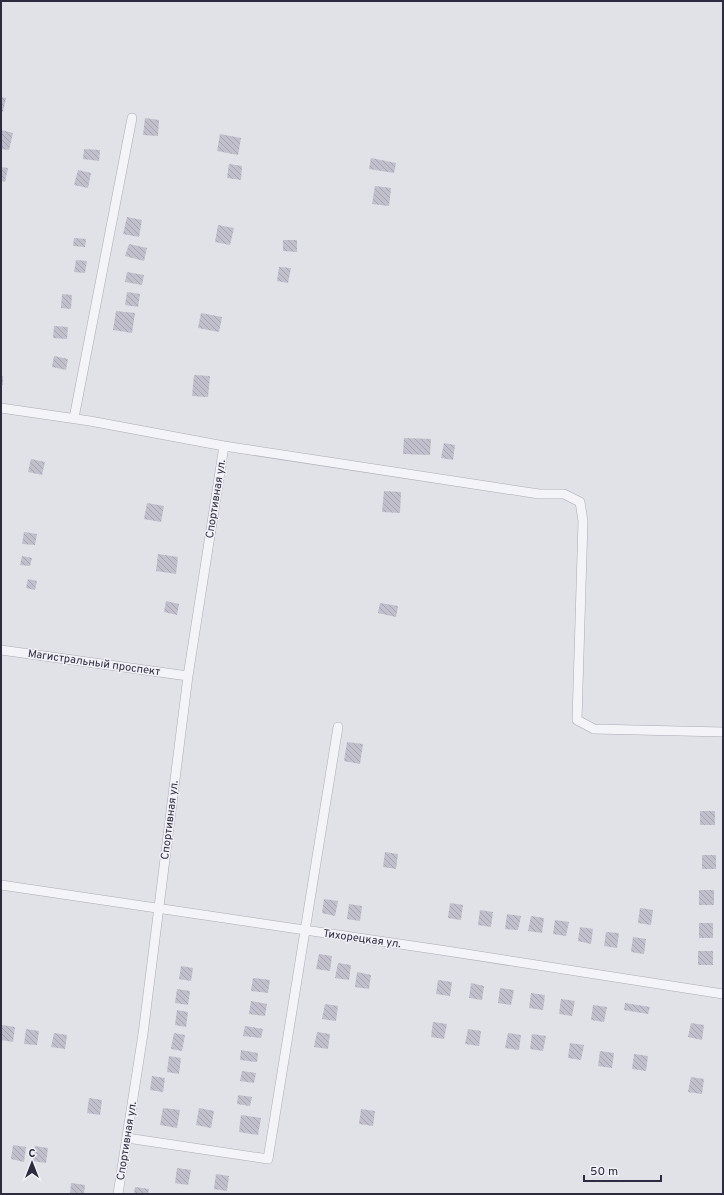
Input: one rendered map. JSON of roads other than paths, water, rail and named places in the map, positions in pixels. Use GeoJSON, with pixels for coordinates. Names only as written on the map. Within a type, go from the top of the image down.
{"type":"FeatureCollection","features":[{"type":"Feature","properties":{"kind":"street"},"geometry":{"type":"LineString","coordinates":[[74,418],[132,118]]}},
{"type":"Feature","properties":{"kind":"street"},"geometry":{"type":"LineString","coordinates":[[1,408],[74,418],[224,446],[539,494],[564,494],[580,502],[583,521],[577,720],[594,728],[723,732]]}},
{"type":"Feature","properties":{"kind":"street","name":"Спортивная ул."},"geometry":{"type":"LineString","coordinates":[[118,1194],[143,1034],[188,676],[224,446]]}},
{"type":"Feature","properties":{"kind":"street","name":"Магистральный проспект"},"geometry":{"type":"LineString","coordinates":[[1,650],[188,676]]}},
{"type":"Feature","properties":{"kind":"street"},"geometry":{"type":"LineString","coordinates":[[127,1138],[268,1159],[338,727]]}},
{"type":"Feature","properties":{"kind":"street","name":"Тихорецкая ул."},"geometry":{"type":"LineString","coordinates":[[1,885],[723,994]]}}]}
